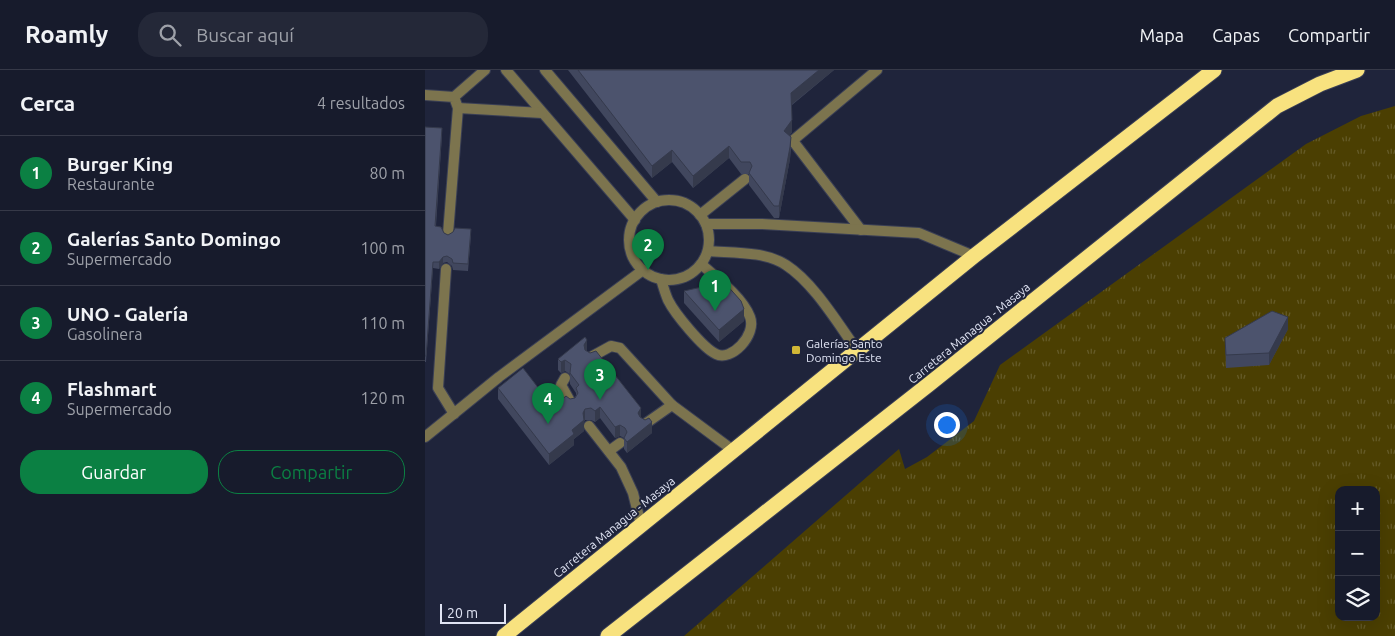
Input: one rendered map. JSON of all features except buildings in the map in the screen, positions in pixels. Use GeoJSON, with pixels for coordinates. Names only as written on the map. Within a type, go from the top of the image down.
{"type":"FeatureCollection","features":[{"type":"Feature","properties":{"kind":"highway","name":"Carretera Managua - Masaya"},"geometry":{"type":"LineString","coordinates":[[503,636],[974,256],[1214,70]]}},
{"type":"Feature","properties":{"kind":"highway","name":"Carretera Managua - Masaya"},"geometry":{"type":"LineString","coordinates":[[608,636],[921,391],[1277,106],[1320,84],[1357,70]]}},
{"type":"Feature","properties":{"kind":"lane"},"geometry":{"type":"LineString","coordinates":[[425,95],[454,97],[485,70]]}},
{"type":"Feature","properties":{"kind":"lane"},"geometry":{"type":"LineString","coordinates":[[506,70],[635,220]]}},
{"type":"Feature","properties":{"kind":"lane"},"geometry":{"type":"LineString","coordinates":[[545,70],[657,202]]}},
{"type":"Feature","properties":{"kind":"lane"},"geometry":{"type":"LineString","coordinates":[[861,230],[792,142],[877,70]]}},
{"type":"Feature","properties":{"kind":"lane"},"geometry":{"type":"LineString","coordinates":[[448,234],[458,108],[454,97]]}},
{"type":"Feature","properties":{"kind":"lane"},"geometry":{"type":"LineString","coordinates":[[458,108],[542,113]]}},
{"type":"Feature","properties":{"kind":"lane"},"geometry":{"type":"LineString","coordinates":[[700,215],[745,179]]}},
{"type":"Feature","properties":{"kind":"lane"},"geometry":{"type":"LineString","coordinates":[[681,201],[692,206],[700,215],[706,224],[709,238],[708,251],[701,264],[683,277],[661,278],[643,270],[635,260],[630,247],[630,233],[635,220],[644,209],[657,202],[681,201]]}},
{"type":"Feature","properties":{"kind":"lane"},"geometry":{"type":"LineString","coordinates":[[706,224],[762,224],[919,233],[974,256]]}},
{"type":"Feature","properties":{"kind":"lane"},"geometry":{"type":"LineString","coordinates":[[708,251],[751,254],[786,264],[803,280],[857,350]]}},
{"type":"Feature","properties":{"kind":"lane"},"geometry":{"type":"LineString","coordinates":[[661,278],[669,300],[677,313],[709,350],[718,356],[730,354],[747,340],[753,328],[750,316],[737,299],[701,264]]}},
{"type":"Feature","properties":{"kind":"lane"},"geometry":{"type":"LineString","coordinates":[[446,269],[438,388],[454,414]]}},
{"type":"Feature","properties":{"kind":"lane"},"geometry":{"type":"LineString","coordinates":[[425,437],[556,333],[643,270]]}},
{"type":"Feature","properties":{"kind":"lane"},"geometry":{"type":"LineString","coordinates":[[591,357],[611,346],[620,348],[672,405],[734,450]]}},
{"type":"Feature","properties":{"kind":"lane"},"geometry":{"type":"LineString","coordinates":[[565,378],[561,385],[571,403]]}},
{"type":"Feature","properties":{"kind":"lane"},"geometry":{"type":"LineString","coordinates":[[645,424],[672,405]]}},
{"type":"Feature","properties":{"kind":"lane"},"geometry":{"type":"LineString","coordinates":[[589,426],[609,451],[628,480],[641,524]]}},
{"type":"Feature","properties":{"kind":"lane"},"geometry":{"type":"LineString","coordinates":[[609,451],[620,443]]}},
{"type":"Feature","properties":{"kind":"green space"},"geometry":{"type":"Polygon","coordinates":[[[1395,106],[1395,636],[684,636],[899,449],[905,469],[927,457],[974,421],[1000,365],[1306,144],[1361,116],[1395,106]]]}},
{"type":"Feature","properties":{"kind":"place","name":"Galerías Santo Domingo"},"geometry":{"type":"Point","coordinates":[648,270]}},
{"type":"Feature","properties":{"kind":"place","name":"Burger King"},"geometry":{"type":"Point","coordinates":[715,311]}},
{"type":"Feature","properties":{"kind":"place","name":"Galerías Santo Domingo Este"},"geometry":{"type":"Point","coordinates":[796,350]}},
{"type":"Feature","properties":{"kind":"place","name":"UNO - Galería"},"geometry":{"type":"Point","coordinates":[600,400]}},
{"type":"Feature","properties":{"kind":"place","name":"Flashmart"},"geometry":{"type":"Point","coordinates":[548,424]}}]}
